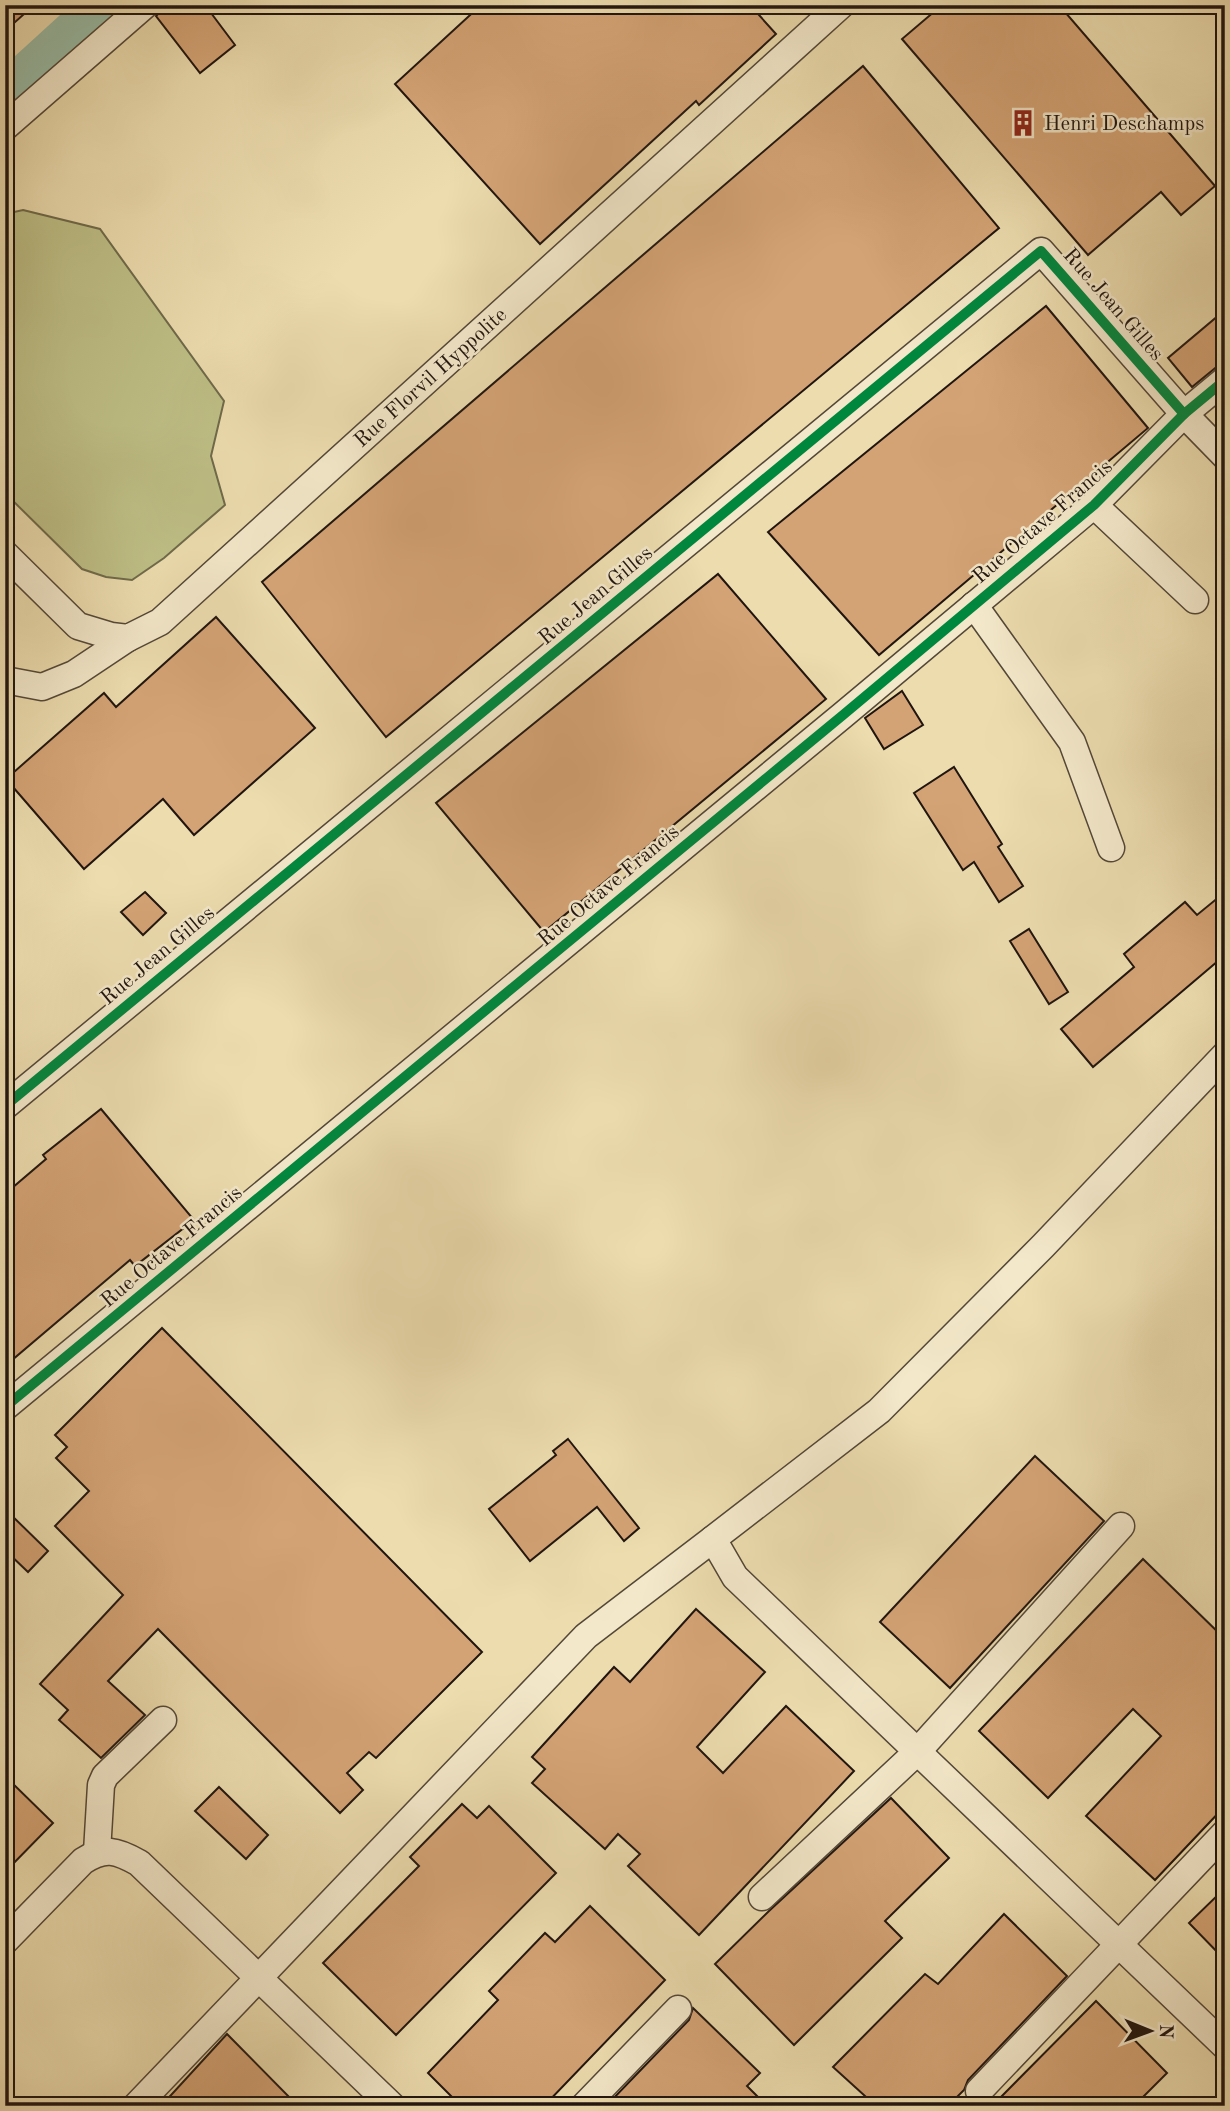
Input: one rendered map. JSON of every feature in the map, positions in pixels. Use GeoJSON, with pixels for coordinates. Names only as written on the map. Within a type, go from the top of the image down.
{"type":"FeatureCollection","features":[{"type":"Feature","properties":{"kind":"street"},"geometry":{"type":"LineString","coordinates":[[5,127],[145,5]]}},
{"type":"Feature","properties":{"kind":"street","name":"Rue Florvil Hyppolite"},"geometry":{"type":"LineString","coordinates":[[5,680],[42,687],[74,674],[128,638],[160,622],[841,5]]}},
{"type":"Feature","properties":{"kind":"street","name":"Rue Jean Gilles"},"geometry":{"type":"LineString","coordinates":[[5,1106],[1041,251],[1184,414]]}},
{"type":"Feature","properties":{"kind":"street","name":"Rue Octave Francis"},"geometry":{"type":"LineString","coordinates":[[5,1407],[1094,505],[1184,414],[1225,380]]}},
{"type":"Feature","properties":{"kind":"street"},"geometry":{"type":"LineString","coordinates":[[1184,414],[1225,456]]}},
{"type":"Feature","properties":{"kind":"street"},"geometry":{"type":"LineString","coordinates":[[1094,505],[1195,600]]}},
{"type":"Feature","properties":{"kind":"street"},"geometry":{"type":"LineString","coordinates":[[5,554],[78,625],[111,636],[128,638]]}},
{"type":"Feature","properties":{"kind":"street"},"geometry":{"type":"LineString","coordinates":[[974,605],[1072,742],[1111,848]]}},
{"type":"Feature","properties":{"kind":"street"},"geometry":{"type":"LineString","coordinates":[[136,2106],[586,1636],[879,1411],[1043,1246],[1225,1055]]}},
{"type":"Feature","properties":{"kind":"street"},"geometry":{"type":"LineString","coordinates":[[762,1897],[917,1752],[1121,1526]]}},
{"type":"Feature","properties":{"kind":"street"},"geometry":{"type":"LineString","coordinates":[[713,1539],[735,1577],[1225,2046]]}},
{"type":"Feature","properties":{"kind":"street"},"geometry":{"type":"LineString","coordinates":[[97,1852],[101,1785],[105,1776],[163,1720]]}},
{"type":"Feature","properties":{"kind":"street"},"geometry":{"type":"LineString","coordinates":[[979,2091],[1225,1833]]}},
{"type":"Feature","properties":{"kind":"street"},"geometry":{"type":"LineString","coordinates":[[5,1941],[83,1861],[97,1852],[121,1853],[139,1863],[392,2106]]}},
{"type":"Feature","properties":{"kind":"street"},"geometry":{"type":"LineString","coordinates":[[584,2106],[678,2010]]}},
{"type":"Feature","properties":{"kind":"green space"},"geometry":{"type":"Polygon","coordinates":[[[23,210],[100,229],[224,401],[211,456],[225,505],[164,558],[132,580],[106,577],[82,569],[5,493],[5,214],[23,210]]]}},
{"type":"Feature","properties":{"kind":"building"},"geometry":{"type":"Polygon","coordinates":[[[5,5],[14,5],[23,15],[5,31],[5,5]]]}},
{"type":"Feature","properties":{"kind":"building"},"geometry":{"type":"Polygon","coordinates":[[[167,5],[205,5],[235,45],[200,73],[156,16],[167,5]]]}},
{"type":"Feature","properties":{"kind":"building"},"geometry":{"type":"Polygon","coordinates":[[[481,5],[750,5],[776,34],[699,105],[696,101],[540,244],[395,84],[481,5]]]}},
{"type":"Feature","properties":{"kind":"building"},"geometry":{"type":"Polygon","coordinates":[[[942,5],[1059,5],[1215,186],[1181,215],[1161,192],[1088,255],[902,39],[942,5]]]}},
{"type":"Feature","properties":{"kind":"building"},"geometry":{"type":"Polygon","coordinates":[[[863,66],[999,228],[386,737],[262,582],[863,66]]]}},
{"type":"Feature","properties":{"kind":"building"},"geometry":{"type":"Polygon","coordinates":[[[1046,306],[1148,428],[879,655],[768,532],[1046,306]]]}},
{"type":"Feature","properties":{"kind":"building"},"geometry":{"type":"Polygon","coordinates":[[[1225,310],[1225,360],[1192,387],[1168,358],[1225,310]]]}},
{"type":"Feature","properties":{"kind":"building"},"geometry":{"type":"Polygon","coordinates":[[[718,574],[826,699],[544,932],[436,803],[718,574]]]}},
{"type":"Feature","properties":{"kind":"building"},"geometry":{"type":"Polygon","coordinates":[[[216,617],[315,728],[194,835],[163,799],[84,869],[6,779],[104,693],[116,707],[216,617]]]}},
{"type":"Feature","properties":{"kind":"building"},"geometry":{"type":"Polygon","coordinates":[[[902,691],[923,725],[884,749],[865,718],[902,691]]]}},
{"type":"Feature","properties":{"kind":"building"},"geometry":{"type":"Polygon","coordinates":[[[954,767],[1002,844],[998,847],[1023,886],[999,902],[974,862],[963,870],[914,793],[954,767]]]}},
{"type":"Feature","properties":{"kind":"building"},"geometry":{"type":"Polygon","coordinates":[[[145,892],[166,913],[143,935],[121,912],[145,892]]]}},
{"type":"Feature","properties":{"kind":"building"},"geometry":{"type":"Polygon","coordinates":[[[1225,892],[1225,955],[1093,1067],[1061,1029],[1134,967],[1124,954],[1185,902],[1197,915],[1225,892]]]}},
{"type":"Feature","properties":{"kind":"building"},"geometry":{"type":"Polygon","coordinates":[[[1029,929],[1068,992],[1049,1004],[1010,941],[1029,929]]]}},
{"type":"Feature","properties":{"kind":"building"},"geometry":{"type":"Polygon","coordinates":[[[101,1109],[194,1220],[135,1266],[130,1260],[5,1366],[5,1194],[46,1159],[43,1155],[101,1109]]]}},
{"type":"Feature","properties":{"kind":"building"},"geometry":{"type":"Polygon","coordinates":[[[162,1328],[482,1652],[376,1758],[369,1752],[347,1773],[363,1790],[340,1813],[158,1629],[108,1681],[145,1715],[101,1758],[59,1720],[68,1710],[40,1684],[123,1595],[55,1526],[89,1491],[56,1458],[67,1447],[55,1435],[162,1328]]]}},
{"type":"Feature","properties":{"kind":"building"},"geometry":{"type":"Polygon","coordinates":[[[568,1439],[639,1528],[624,1541],[597,1507],[530,1561],[489,1509],[556,1455],[553,1451],[568,1439]]]}},
{"type":"Feature","properties":{"kind":"building"},"geometry":{"type":"Polygon","coordinates":[[[1035,1456],[1104,1521],[950,1688],[880,1622],[1035,1456]]]}},
{"type":"Feature","properties":{"kind":"building"},"geometry":{"type":"Polygon","coordinates":[[[5,1509],[48,1551],[28,1572],[5,1550],[5,1509]]]}},
{"type":"Feature","properties":{"kind":"building"},"geometry":{"type":"Polygon","coordinates":[[[1143,1559],[1225,1639],[1225,1806],[1155,1880],[1086,1816],[1161,1736],[1133,1709],[1048,1798],[979,1731],[1143,1559]]]}},
{"type":"Feature","properties":{"kind":"building"},"geometry":{"type":"Polygon","coordinates":[[[696,1609],[765,1672],[697,1747],[723,1773],[786,1706],[854,1771],[699,1935],[628,1866],[640,1854],[618,1834],[605,1849],[532,1783],[545,1769],[532,1757],[614,1667],[630,1682],[696,1609]]]}},
{"type":"Feature","properties":{"kind":"building"},"geometry":{"type":"Polygon","coordinates":[[[5,1776],[53,1823],[5,1872],[5,1776]]]}},
{"type":"Feature","properties":{"kind":"building"},"geometry":{"type":"Polygon","coordinates":[[[219,1787],[268,1835],[246,1859],[195,1811],[219,1787]]]}},
{"type":"Feature","properties":{"kind":"building"},"geometry":{"type":"Polygon","coordinates":[[[891,1798],[949,1858],[885,1921],[902,1938],[794,2045],[715,1964],[891,1798]]]}},
{"type":"Feature","properties":{"kind":"building"},"geometry":{"type":"Polygon","coordinates":[[[462,1804],[477,1818],[489,1806],[556,1873],[396,2035],[323,1963],[419,1866],[410,1857],[462,1804]]]}},
{"type":"Feature","properties":{"kind":"building"},"geometry":{"type":"Polygon","coordinates":[[[1225,1888],[1225,1960],[1189,1923],[1225,1888]]]}},
{"type":"Feature","properties":{"kind":"building"},"geometry":{"type":"Polygon","coordinates":[[[590,1906],[665,1980],[544,2106],[461,2106],[428,2073],[498,2000],[489,1991],[545,1933],[555,1942],[590,1906]]]}},
{"type":"Feature","properties":{"kind":"building"},"geometry":{"type":"Polygon","coordinates":[[[1004,1914],[1067,1976],[968,2080],[964,2090],[948,2106],[876,2106],[833,2067],[925,1974],[938,1984],[1004,1914]]]}},
{"type":"Feature","properties":{"kind":"building"},"geometry":{"type":"Polygon","coordinates":[[[1096,2001],[1167,2073],[1134,2106],[992,2106],[1096,2001]]]}},
{"type":"Feature","properties":{"kind":"building"},"geometry":{"type":"Polygon","coordinates":[[[693,2008],[760,2073],[747,2086],[767,2106],[606,2106],[689,2020],[693,2008]]]}},
{"type":"Feature","properties":{"kind":"building"},"geometry":{"type":"Polygon","coordinates":[[[227,2034],[298,2106],[161,2106],[227,2034]]]}},
{"type":"Feature","properties":{"kind":"waterway"},"geometry":{"type":"LineString","coordinates":[[5,89],[97,5]]}},
{"type":"Feature","properties":{"kind":"cycle path"},"geometry":{"type":"LineString","coordinates":[[5,1106],[1041,251],[1184,414]]}},
{"type":"Feature","properties":{"kind":"cycle path"},"geometry":{"type":"LineString","coordinates":[[5,1407],[1094,505],[1184,414],[1225,380]]}},
{"type":"Feature","properties":{"kind":"place","name":"Henri Deschamps"},"geometry":{"type":"Point","coordinates":[1023,123]}}]}
